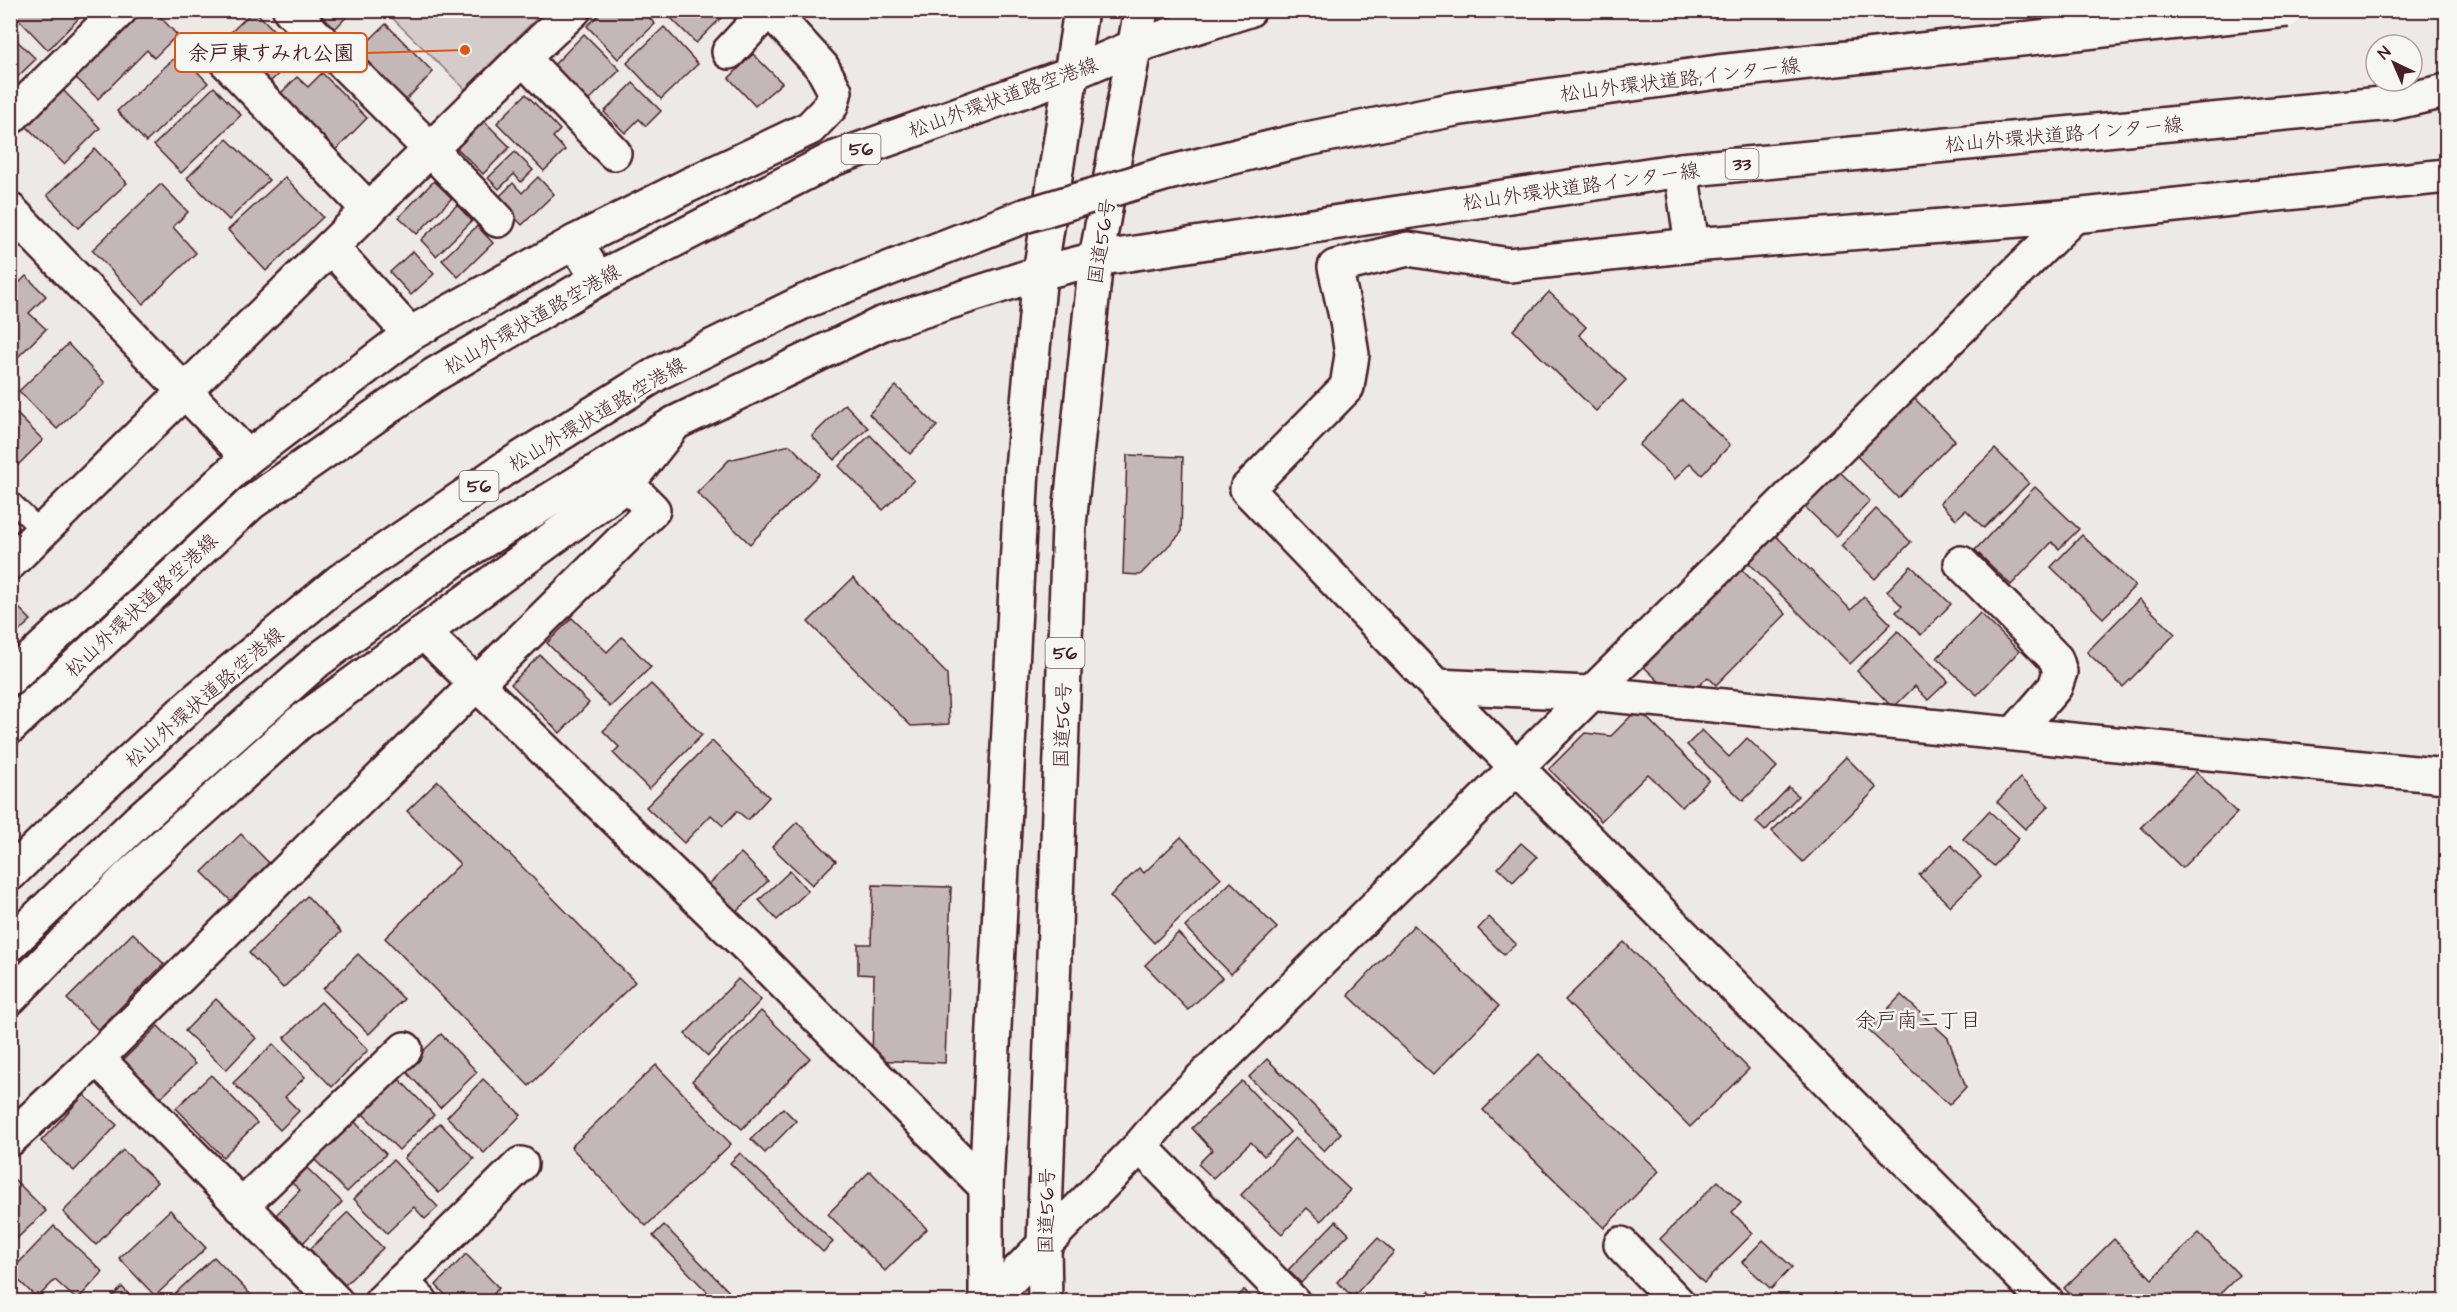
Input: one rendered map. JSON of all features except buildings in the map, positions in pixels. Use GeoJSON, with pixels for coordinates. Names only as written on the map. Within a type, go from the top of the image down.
{"type":"FeatureCollection","features":[{"type":"Feature","properties":{"kind":"main road"},"geometry":{"type":"LineString","coordinates":[[10,118],[120,10]]}},
{"type":"Feature","properties":{"kind":"main road"},"geometry":{"type":"LineString","coordinates":[[290,10],[498,220]]}},
{"type":"Feature","properties":{"kind":"main road"},"geometry":{"type":"LineString","coordinates":[[10,563],[523,57],[574,10]]}},
{"type":"Feature","properties":{"kind":"main road"},"geometry":{"type":"LineString","coordinates":[[10,678],[248,457],[410,334],[575,242],[810,128],[831,106],[835,91],[822,67],[769,10],[729,52]]}},
{"type":"Feature","properties":{"kind":"main road"},"geometry":{"type":"LineString","coordinates":[[987,1302],[986,1187],[1022,468],[1040,273],[1081,10]]}},
{"type":"Feature","properties":{"kind":"main road","name":"国道56号"},"geometry":{"type":"LineString","coordinates":[[1045,1302],[1044,1244],[1069,525],[1096,259],[1141,10]]}},
{"type":"Feature","properties":{"kind":"main road"},"geometry":{"type":"LineString","coordinates":[[1136,46],[1249,10]]}},
{"type":"Feature","properties":{"kind":"main road","name":"松山外環状道路;インター線"},"geometry":{"type":"LineString","coordinates":[[1082,198],[1164,174],[1302,140],[1455,109],[1718,72],[2287,10]]}},
{"type":"Feature","properties":{"kind":"main road","name":"松山外環状道路空港線"},"geometry":{"type":"LineString","coordinates":[[10,728],[251,503],[434,375],[598,279],[833,159],[1070,74],[1136,46]]}},
{"type":"Feature","properties":{"kind":"main road"},"geometry":{"type":"LineString","coordinates":[[220,56],[369,210]]}},
{"type":"Feature","properties":{"kind":"main road"},"geometry":{"type":"LineString","coordinates":[[523,57],[614,153]]}},
{"type":"Feature","properties":{"kind":"main road"},"geometry":{"type":"LineString","coordinates":[[2392,103],[2446,91]]}},
{"type":"Feature","properties":{"kind":"main road"},"geometry":{"type":"LineString","coordinates":[[2392,103],[2446,98]]}},
{"type":"Feature","properties":{"kind":"main road","name":"松山外環状道路インター線"},"geometry":{"type":"LineString","coordinates":[[1096,259],[1681,170],[2392,103]]}},
{"type":"Feature","properties":{"kind":"main road"},"geometry":{"type":"LineString","coordinates":[[1681,170],[1692,245]]}},
{"type":"Feature","properties":{"kind":"main road"},"geometry":{"type":"LineString","coordinates":[[2047,1302],[1436,686],[1247,489],[1347,387],[1352,355],[1335,267],[1408,249],[1509,265],[1692,245],[2074,216],[2446,176]]}},
{"type":"Feature","properties":{"kind":"main road","name":"松山外環状道路;空港線"},"geometry":{"type":"LineString","coordinates":[[10,874],[196,700],[331,588],[507,467],[660,372],[803,302],[1024,216],[1082,198]]}},
{"type":"Feature","properties":{"kind":"main road"},"geometry":{"type":"LineString","coordinates":[[10,210],[248,457]]}},
{"type":"Feature","properties":{"kind":"main road"},"geometry":{"type":"LineString","coordinates":[[987,1302],[1140,1146],[1173,1107],[2074,216]]}},
{"type":"Feature","properties":{"kind":"main road"},"geometry":{"type":"LineString","coordinates":[[575,242],[598,279]]}},
{"type":"Feature","properties":{"kind":"main road"},"geometry":{"type":"LineString","coordinates":[[331,247],[410,334]]}},
{"type":"Feature","properties":{"kind":"main road","name":"56"},"geometry":{"type":"LineString","coordinates":[[10,944],[140,819],[317,661],[462,554],[675,423],[880,324],[1040,273],[1096,259]]}},
{"type":"Feature","properties":{"kind":"main road"},"geometry":{"type":"LineString","coordinates":[[10,998],[128,877],[299,723],[627,484],[675,423]]}},
{"type":"Feature","properties":{"kind":"main road"},"geometry":{"type":"LineString","coordinates":[[10,1139],[97,1058],[653,510],[627,484]]}},
{"type":"Feature","properties":{"kind":"main road"},"geometry":{"type":"LineString","coordinates":[[1961,563],[2056,659],[2060,672],[2055,687],[2015,733]]}},
{"type":"Feature","properties":{"kind":"main road"},"geometry":{"type":"LineString","coordinates":[[423,633],[753,952],[986,1187]]}},
{"type":"Feature","properties":{"kind":"main road"},"geometry":{"type":"LineString","coordinates":[[1436,686],[1590,693],[2446,777]]}},
{"type":"Feature","properties":{"kind":"main road"},"geometry":{"type":"LineString","coordinates":[[241,1206],[405,1049]]}},
{"type":"Feature","properties":{"kind":"main road"},"geometry":{"type":"LineString","coordinates":[[97,1058],[336,1302]]}},
{"type":"Feature","properties":{"kind":"main road"},"geometry":{"type":"LineString","coordinates":[[1140,1146],[1293,1302]]}},
{"type":"Feature","properties":{"kind":"main road"},"geometry":{"type":"LineString","coordinates":[[401,1295],[521,1164]]}},
{"type":"Feature","properties":{"kind":"main road"},"geometry":{"type":"LineString","coordinates":[[1621,1244],[1677,1302]]}},
{"type":"Feature","properties":{"kind":"lane"},"geometry":{"type":"LineString","coordinates":[[10,500],[42,532]]}},
{"type":"Feature","properties":{"kind":"shaded area"},"geometry":{"type":"Polygon","coordinates":[[[385,11],[544,11],[465,89],[385,11]]]}},
{"type":"Feature","properties":{"kind":"place","name":"余戸東すみれ公園"},"geometry":{"type":"Point","coordinates":[465,50]}},
{"type":"Feature","properties":{"kind":"district","name":"余戸南二丁目"},"geometry":{"type":"Point","coordinates":[1918,1020]}}]}
